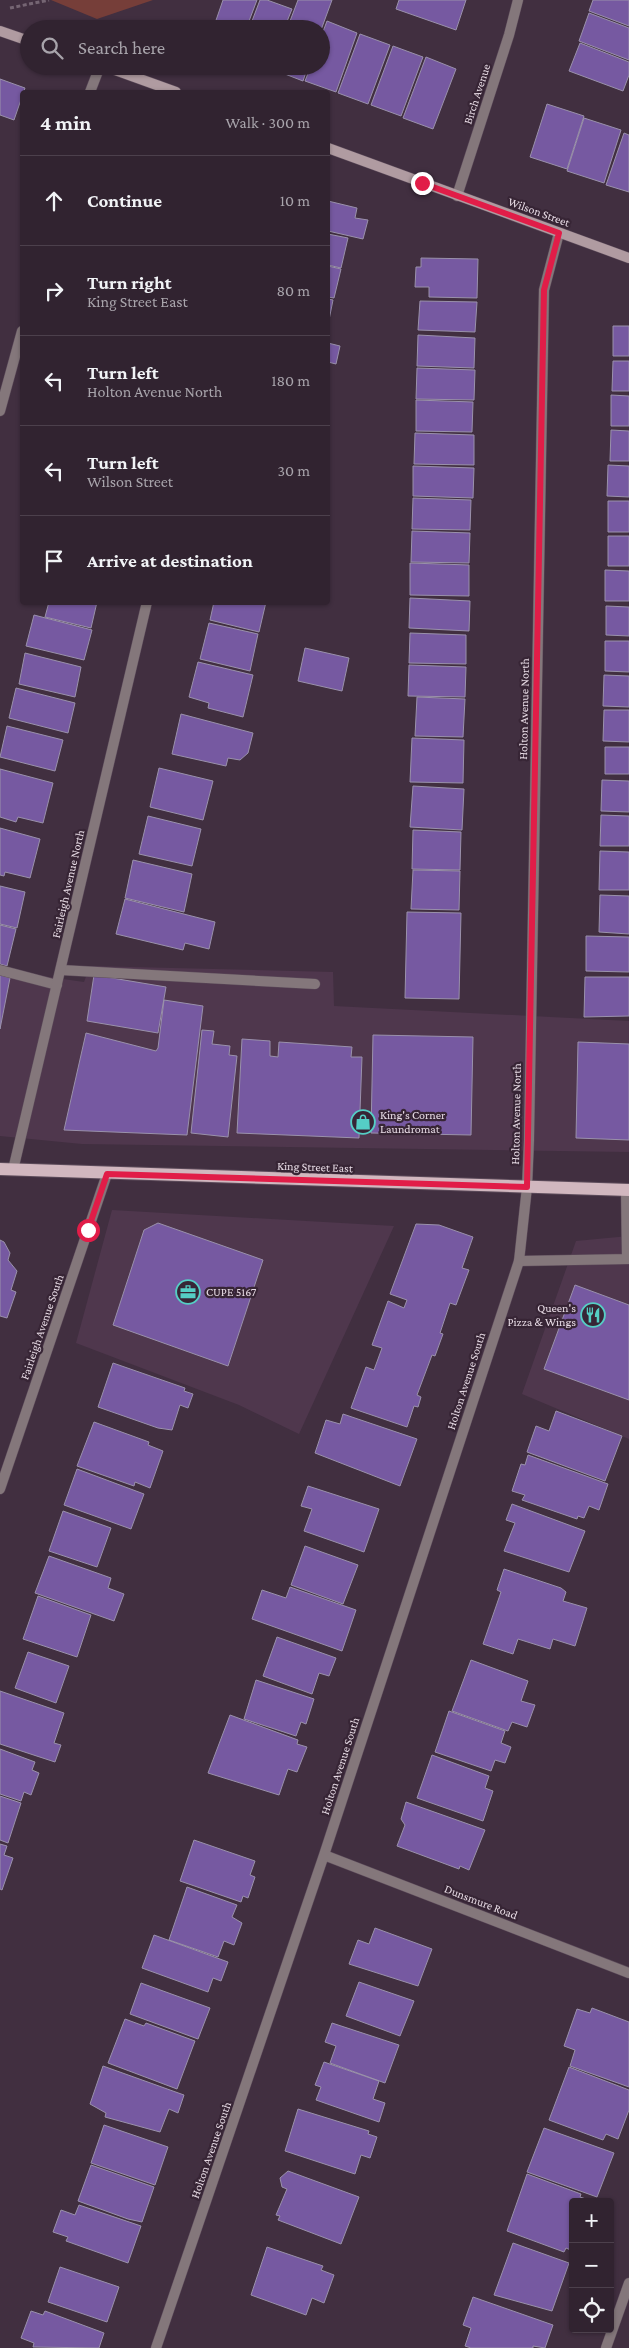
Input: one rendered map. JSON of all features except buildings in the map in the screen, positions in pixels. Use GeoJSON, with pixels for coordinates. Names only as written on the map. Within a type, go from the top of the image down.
{"type":"FeatureCollection","features":[{"type":"Feature","properties":{"kind":"main road"},"geometry":{"type":"LineString","coordinates":[[0,31],[20,38]]}},
{"type":"Feature","properties":{"kind":"main road"},"geometry":{"type":"LineString","coordinates":[[129,75],[170,90]]}},
{"type":"Feature","properties":{"kind":"main road","name":"Wilson Street"},"geometry":{"type":"LineString","coordinates":[[330,149],[629,258]]}},
{"type":"Feature","properties":{"kind":"main road","name":"King Street East"},"geometry":{"type":"LineString","coordinates":[[6,1170],[627,1190]]}},
{"type":"Feature","properties":{"kind":"street","name":"Birch Avenue"},"geometry":{"type":"LineString","coordinates":[[457,196],[509,35],[518,0]]}},
{"type":"Feature","properties":{"kind":"street"},"geometry":{"type":"LineString","coordinates":[[91,90],[97,75]]}},
{"type":"Feature","properties":{"kind":"street","name":"Holton Avenue North"},"geometry":{"type":"LineString","coordinates":[[527,1187],[544,290],[559,233]]}},
{"type":"Feature","properties":{"kind":"street"},"geometry":{"type":"LineString","coordinates":[[0,411],[20,338]]}},
{"type":"Feature","properties":{"kind":"street","name":"Fairleigh Avenue North"},"geometry":{"type":"LineString","coordinates":[[6,1170],[57,985],[146,605]]}},
{"type":"Feature","properties":{"kind":"street"},"geometry":{"type":"LineString","coordinates":[[0,970],[57,985]]}},
{"type":"Feature","properties":{"kind":"street"},"geometry":{"type":"LineString","coordinates":[[60,970],[315,984]]}},
{"type":"Feature","properties":{"kind":"street","name":"Fairleigh Avenue South"},"geometry":{"type":"LineString","coordinates":[[0,1489],[107,1174]]}},
{"type":"Feature","properties":{"kind":"street","name":"Holton Avenue South"},"geometry":{"type":"LineString","coordinates":[[156,2348],[324,1855],[519,1261],[527,1187]]}},
{"type":"Feature","properties":{"kind":"street"},"geometry":{"type":"LineString","coordinates":[[519,1261],[628,1259],[627,1190]]}},
{"type":"Feature","properties":{"kind":"street","name":"Dunsmure Road"},"geometry":{"type":"LineString","coordinates":[[324,1855],[629,1973]]}},
{"type":"Feature","properties":{"kind":"street"},"geometry":{"type":"LineString","coordinates":[[606,2348],[629,2283]]}},
{"type":"Feature","properties":{"kind":"path"},"geometry":{"type":"LineString","coordinates":[[6,9],[49,0]]}},
{"type":"Feature","properties":{"kind":"shaded area"},"geometry":{"type":"Polygon","coordinates":[[[51,0],[153,0],[97,19],[51,0]]]}},
{"type":"Feature","properties":{"kind":"shaded area"},"geometry":{"type":"Polygon","coordinates":[[[90,966],[333,972],[334,1006],[629,1021],[629,1152],[82,1144],[0,1136],[0,970],[84,982],[90,966]]]}},
{"type":"Feature","properties":{"kind":"shaded area"},"geometry":{"type":"Polygon","coordinates":[[[112,1210],[394,1226],[299,1434],[239,1405],[76,1343],[112,1210]]]}},
{"type":"Feature","properties":{"kind":"shaded area"},"geometry":{"type":"Polygon","coordinates":[[[629,1236],[629,1439],[522,1394],[576,1241],[629,1236]]]}},
{"type":"Feature","properties":{"kind":"place","name":"King's Corner Laundromat"},"geometry":{"type":"Point","coordinates":[363,1122]}},
{"type":"Feature","properties":{"kind":"place","name":"CUPE 5167"},"geometry":{"type":"Point","coordinates":[188,1292]}},
{"type":"Feature","properties":{"kind":"place","name":"Queen's Pizza & Wings"},"geometry":{"type":"Point","coordinates":[593,1315]}},
{"type":"Feature","properties":{"kind":"route"},"geometry":{"type":"LineString","coordinates":[[88,1230],[107,1174],[527,1187],[544,290],[559,233],[422,183]]}}]}
